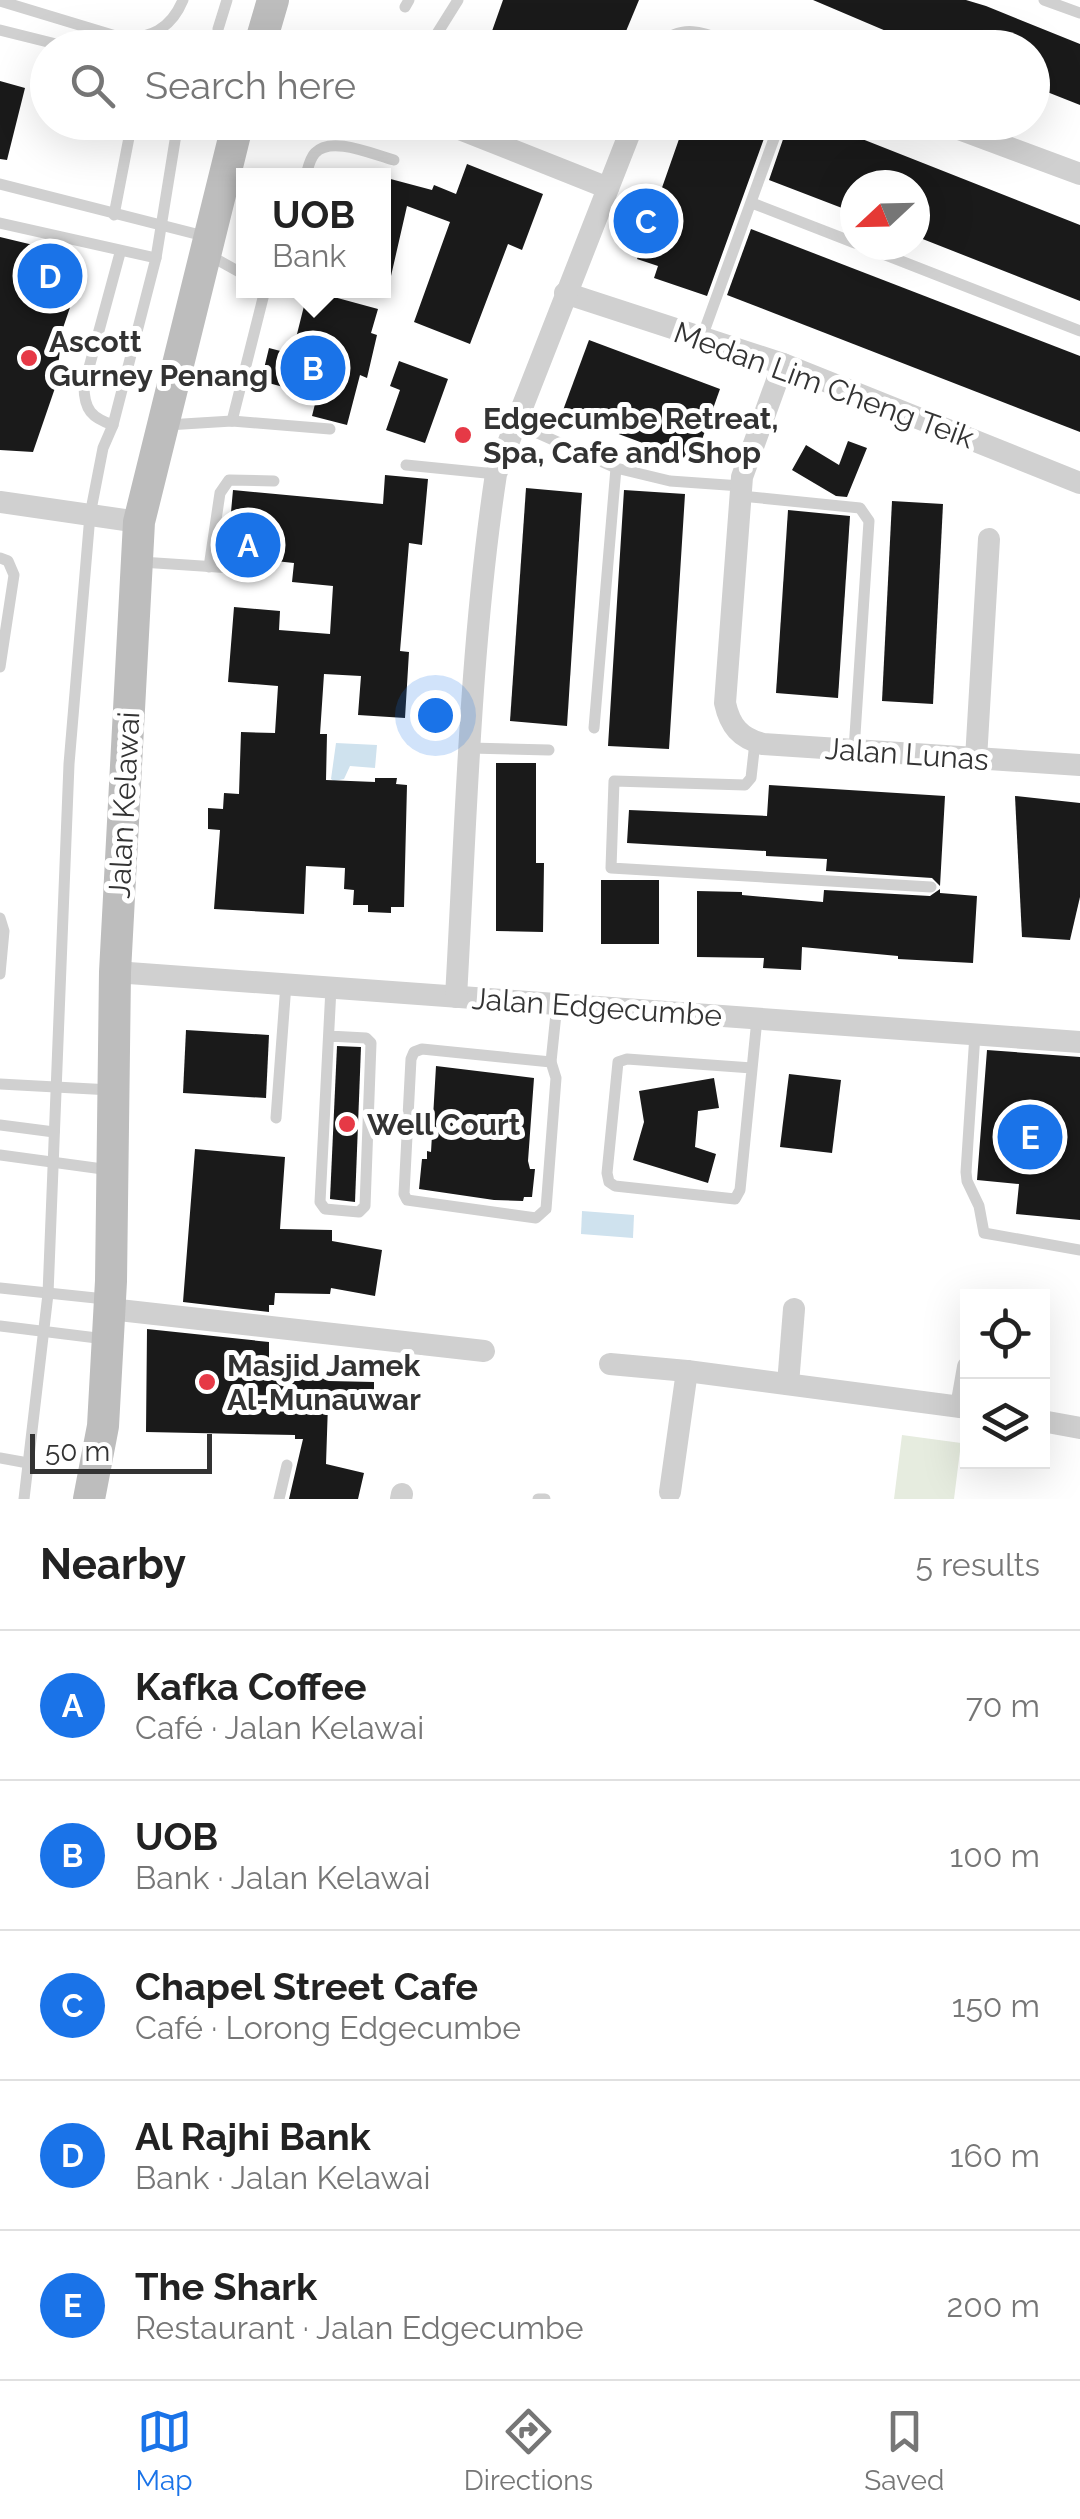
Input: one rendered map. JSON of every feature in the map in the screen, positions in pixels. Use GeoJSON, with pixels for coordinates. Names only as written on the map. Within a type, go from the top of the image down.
{"type":"FeatureCollection","features":[{"type":"Feature","properties":{"kind":"main road"},"geometry":{"type":"LineString","coordinates":[[264,30],[273,0]]}},
{"type":"Feature","properties":{"kind":"main road","name":"Jalan Kelawai"},"geometry":{"type":"LineString","coordinates":[[90,1499],[103,1426],[109,1316],[115,972],[139,522],[233,140]]}},
{"type":"Feature","properties":{"kind":"street"},"geometry":{"type":"LineString","coordinates":[[487,140],[608,188]]}},
{"type":"Feature","properties":{"kind":"street"},"geometry":{"type":"LineString","coordinates":[[456,997],[470,748],[488,526],[496,474],[627,140]]}},
{"type":"Feature","properties":{"kind":"street"},"geometry":{"type":"LineString","coordinates":[[988,140],[1080,174]]}},
{"type":"Feature","properties":{"kind":"street","name":"Medan Lim Cheng Teik"},"geometry":{"type":"LineString","coordinates":[[566,293],[782,364],[1080,483]]}},
{"type":"Feature","properties":{"kind":"street"},"geometry":{"type":"LineString","coordinates":[[746,737],[725,703],[741,491],[745,463],[782,364]]}},
{"type":"Feature","properties":{"kind":"street"},"geometry":{"type":"LineString","coordinates":[[0,502],[139,522]]}},
{"type":"Feature","properties":{"kind":"street"},"geometry":{"type":"LineString","coordinates":[[976,758],[989,539]]}},
{"type":"Feature","properties":{"kind":"street","name":"Jalan Lunas"},"geometry":{"type":"LineString","coordinates":[[746,737],[854,751],[1080,765]]}},
{"type":"Feature","properties":{"kind":"street","name":"Jalan Edgecumbe"},"geometry":{"type":"LineString","coordinates":[[115,972],[1080,1042]]}},
{"type":"Feature","properties":{"kind":"street"},"geometry":{"type":"LineString","coordinates":[[788,1384],[794,1309]]}},
{"type":"Feature","properties":{"kind":"street"},"geometry":{"type":"LineString","coordinates":[[109,1316],[484,1352]]}},
{"type":"Feature","properties":{"kind":"street"},"geometry":{"type":"LineString","coordinates":[[610,1364],[960,1406]]}},
{"type":"Feature","properties":{"kind":"street"},"geometry":{"type":"LineString","coordinates":[[670,1492],[687,1371]]}},
{"type":"Feature","properties":{"kind":"street"},"geometry":{"type":"LineString","coordinates":[[1050,1422],[1080,1428]]}},
{"type":"Feature","properties":{"kind":"lane"},"geometry":{"type":"LineString","coordinates":[[160,30],[184,0]]}},
{"type":"Feature","properties":{"kind":"lane"},"geometry":{"type":"LineString","coordinates":[[218,30],[227,0]]}},
{"type":"Feature","properties":{"kind":"lane"},"geometry":{"type":"LineString","coordinates":[[439,30],[458,0]]}},
{"type":"Feature","properties":{"kind":"lane"},"geometry":{"type":"LineString","coordinates":[[1044,0],[1080,14]]}},
{"type":"Feature","properties":{"kind":"lane"},"geometry":{"type":"LineString","coordinates":[[0,1],[96,30]]}},
{"type":"Feature","properties":{"kind":"lane"},"geometry":{"type":"LineString","coordinates":[[0,30],[30,38]]}},
{"type":"Feature","properties":{"kind":"lane"},"geometry":{"type":"LineString","coordinates":[[114,215],[129,140]]}},
{"type":"Feature","properties":{"kind":"lane"},"geometry":{"type":"LineString","coordinates":[[24,1499],[48,1294],[69,764],[90,515],[104,448],[114,426],[156,258],[175,140]]}},
{"type":"Feature","properties":{"kind":"lane"},"geometry":{"type":"LineString","coordinates":[[702,338],[774,140]]}},
{"type":"Feature","properties":{"kind":"lane"},"geometry":{"type":"LineString","coordinates":[[308,168],[312,154],[323,147],[336,146],[394,160]]}},
{"type":"Feature","properties":{"kind":"lane"},"geometry":{"type":"LineString","coordinates":[[0,184],[161,227],[207,245],[236,268]]}},
{"type":"Feature","properties":{"kind":"lane"},"geometry":{"type":"LineString","coordinates":[[752,202],[840,237]]}},
{"type":"Feature","properties":{"kind":"lane"},"geometry":{"type":"LineString","coordinates":[[0,223],[156,258]]}},
{"type":"Feature","properties":{"kind":"lane"},"geometry":{"type":"LineString","coordinates":[[114,426],[90,413],[84,402],[84,386],[120,252]]}},
{"type":"Feature","properties":{"kind":"lane"},"geometry":{"type":"LineString","coordinates":[[899,260],[1080,331]]}},
{"type":"Feature","properties":{"kind":"lane"},"geometry":{"type":"LineString","coordinates":[[232,420],[262,298]]}},
{"type":"Feature","properties":{"kind":"lane"},"geometry":{"type":"LineString","coordinates":[[163,425],[232,420],[330,428]]}},
{"type":"Feature","properties":{"kind":"lane"},"geometry":{"type":"LineString","coordinates":[[515,423],[616,468],[670,481],[860,508],[866,512],[869,521],[854,751]]}},
{"type":"Feature","properties":{"kind":"lane"},"geometry":{"type":"LineString","coordinates":[[406,465],[496,474]]}},
{"type":"Feature","properties":{"kind":"lane"},"geometry":{"type":"LineString","coordinates":[[594,728],[616,468]]}},
{"type":"Feature","properties":{"kind":"lane"},"geometry":{"type":"LineString","coordinates":[[209,566],[220,492],[229,480],[274,481]]}},
{"type":"Feature","properties":{"kind":"lane"},"geometry":{"type":"LineString","coordinates":[[0,558],[8,561],[14,575],[0,667]]}},
{"type":"Feature","properties":{"kind":"lane"},"geometry":{"type":"LineString","coordinates":[[137,562],[232,568]]}},
{"type":"Feature","properties":{"kind":"lane"},"geometry":{"type":"LineString","coordinates":[[746,737],[751,778],[745,785],[614,780],[610,868],[931,887]]}},
{"type":"Feature","properties":{"kind":"lane"},"geometry":{"type":"LineString","coordinates":[[470,748],[549,750]]}},
{"type":"Feature","properties":{"kind":"lane"},"geometry":{"type":"LineString","coordinates":[[0,918],[4,931],[0,974]]}},
{"type":"Feature","properties":{"kind":"lane"},"geometry":{"type":"LineString","coordinates":[[276,1118],[286,984]]}},
{"type":"Feature","properties":{"kind":"lane"},"geometry":{"type":"LineString","coordinates":[[329,1036],[366,1038],[371,1043],[365,1206],[359,1212],[325,1209],[320,1202],[329,1036],[332,988]]}},
{"type":"Feature","properties":{"kind":"lane"},"geometry":{"type":"LineString","coordinates":[[550,1062],[422,1049],[414,1052],[410,1059],[404,1194],[407,1200],[536,1218],[546,1209],[556,1078],[550,1062],[556,1004]]}},
{"type":"Feature","properties":{"kind":"lane"},"geometry":{"type":"LineString","coordinates":[[752,1068],[627,1059],[618,1062],[609,1182],[616,1186],[735,1199],[740,1190],[757,1019]]}},
{"type":"Feature","properties":{"kind":"lane"},"geometry":{"type":"LineString","coordinates":[[975,1034],[966,1172],[984,1233],[1080,1250]]}},
{"type":"Feature","properties":{"kind":"lane"},"geometry":{"type":"LineString","coordinates":[[0,1084],[112,1090]]}},
{"type":"Feature","properties":{"kind":"lane"},"geometry":{"type":"LineString","coordinates":[[0,1125],[54,1132]]}},
{"type":"Feature","properties":{"kind":"lane"},"geometry":{"type":"LineString","coordinates":[[0,1155],[114,1171]]}},
{"type":"Feature","properties":{"kind":"lane"},"geometry":{"type":"LineString","coordinates":[[0,1288],[48,1294],[109,1316]]}},
{"type":"Feature","properties":{"kind":"lane"},"geometry":{"type":"LineString","coordinates":[[0,1326],[44,1333],[109,1316]]}},
{"type":"Feature","properties":{"kind":"lane"},"geometry":{"type":"LineString","coordinates":[[0,1458],[28,1463]]}},
{"type":"Feature","properties":{"kind":"lane"},"geometry":{"type":"LineString","coordinates":[[278,1499],[287,1465]]}},
{"type":"Feature","properties":{"kind":"shaded area"},"geometry":{"type":"Polygon","coordinates":[[[902,1435],[960,1443],[954,1499],[894,1499],[902,1435]]]}},
{"type":"Feature","properties":{"kind":"water"},"geometry":{"type":"Polygon","coordinates":[[[336,743],[377,745],[375,768],[350,766],[344,779],[334,781],[331,779],[336,743]]]}},
{"type":"Feature","properties":{"kind":"water"},"geometry":{"type":"Polygon","coordinates":[[[582,1211],[634,1215],[633,1238],[581,1234],[582,1211]]]}},
{"type":"Feature","properties":{"kind":"building"},"geometry":{"type":"Polygon","coordinates":[[[503,0],[639,0],[626,30],[492,30],[503,0]]]}},
{"type":"Feature","properties":{"kind":"building"},"geometry":{"type":"Polygon","coordinates":[[[813,0],[966,0],[1045,30],[884,30],[813,0]]]}},
{"type":"Feature","properties":{"kind":"building"},"geometry":{"type":"Polygon","coordinates":[[[1050,32],[1080,44],[1080,105],[1050,93],[1050,32]]]}},
{"type":"Feature","properties":{"kind":"building"},"geometry":{"type":"Polygon","coordinates":[[[0,81],[25,88],[7,160],[0,159],[0,81]]]}},
{"type":"Feature","properties":{"kind":"building"},"geometry":{"type":"Polygon","coordinates":[[[679,140],[763,140],[707,296],[654,278],[658,266],[637,259],[679,140]]]}},
{"type":"Feature","properties":{"kind":"building"},"geometry":{"type":"Polygon","coordinates":[[[783,140],[865,140],[1080,225],[1080,301],[930,242],[930,170],[840,170],[840,207],[769,180],[783,140]]]}},
{"type":"Feature","properties":{"kind":"building"},"geometry":{"type":"Polygon","coordinates":[[[467,164],[543,194],[522,250],[508,244],[470,344],[414,322],[450,222],[407,206],[391,276],[391,179],[432,190],[434,185],[456,194],[467,164]]]}},
{"type":"Feature","properties":{"kind":"building"},"geometry":{"type":"Polygon","coordinates":[[[751,229],[1080,356],[1080,432],[727,295],[751,229]]]}},
{"type":"Feature","properties":{"kind":"building","name":"Ascott Gurney Penang"},"geometry":{"type":"Polygon","coordinates":[[[0,237],[79,256],[78,284],[63,328],[55,388],[33,452],[0,450],[0,237]]]}},
{"type":"Feature","properties":{"kind":"building"},"geometry":{"type":"Polygon","coordinates":[[[306,298],[337,298],[378,309],[371,333],[377,335],[367,378],[360,375],[347,425],[312,416],[317,396],[261,381],[269,348],[292,354],[306,298]]]}},
{"type":"Feature","properties":{"kind":"building"},"geometry":{"type":"Polygon","coordinates":[[[589,340],[720,389],[694,462],[562,413],[589,340]]]}},
{"type":"Feature","properties":{"kind":"building"},"geometry":{"type":"Polygon","coordinates":[[[399,361],[448,379],[425,443],[386,430],[400,390],[390,386],[399,361]]]}},
{"type":"Feature","properties":{"kind":"building"},"geometry":{"type":"Polygon","coordinates":[[[848,441],[867,448],[847,497],[836,496],[792,470],[806,445],[839,465],[848,441]]]}},
{"type":"Feature","properties":{"kind":"building"},"geometry":{"type":"Polygon","coordinates":[[[385,475],[428,479],[422,545],[409,543],[400,651],[409,652],[405,718],[358,715],[361,676],[324,674],[320,734],[327,734],[326,780],[375,782],[375,778],[397,778],[396,784],[407,785],[404,907],[391,907],[391,913],[368,912],[368,905],[353,905],[354,890],[344,889],[345,868],[306,866],[304,914],[214,909],[220,830],[208,829],[208,808],[223,809],[224,793],[239,794],[241,732],[275,733],[278,686],[228,682],[234,607],[280,611],[279,630],[330,634],[333,586],[292,582],[294,563],[227,556],[233,490],[383,504],[385,475]]]}},
{"type":"Feature","properties":{"kind":"building"},"geometry":{"type":"Polygon","coordinates":[[[526,488],[582,493],[567,726],[510,721],[526,488]]]}},
{"type":"Feature","properties":{"kind":"building"},"geometry":{"type":"Polygon","coordinates":[[[624,490],[685,494],[669,749],[608,746],[624,490]]]}},
{"type":"Feature","properties":{"kind":"building"},"geometry":{"type":"Polygon","coordinates":[[[892,501],[943,504],[933,704],[882,701],[892,501]]]}},
{"type":"Feature","properties":{"kind":"building"},"geometry":{"type":"Polygon","coordinates":[[[788,510],[850,516],[838,698],[776,693],[788,510]]]}},
{"type":"Feature","properties":{"kind":"building"},"geometry":{"type":"Polygon","coordinates":[[[496,763],[536,763],[536,863],[544,863],[543,932],[496,931],[496,763]]]}},
{"type":"Feature","properties":{"kind":"building"},"geometry":{"type":"Polygon","coordinates":[[[769,785],[945,796],[940,886],[932,878],[826,871],[827,859],[766,856],[766,851],[627,843],[629,810],[767,816],[769,785]]]}},
{"type":"Feature","properties":{"kind":"building"},"geometry":{"type":"Polygon","coordinates":[[[1015,796],[1080,803],[1080,897],[1070,940],[1022,937],[1015,796]]]}},
{"type":"Feature","properties":{"kind":"building"},"geometry":{"type":"Polygon","coordinates":[[[601,880],[659,880],[659,944],[601,944],[601,880]]]}},
{"type":"Feature","properties":{"kind":"building"},"geometry":{"type":"Polygon","coordinates":[[[940,889],[940,893],[977,896],[973,963],[898,959],[802,947],[801,970],[763,968],[764,958],[697,957],[697,891],[823,902],[824,890],[930,896],[940,889]]]}},
{"type":"Feature","properties":{"kind":"building"},"geometry":{"type":"Polygon","coordinates":[[[186,1030],[269,1035],[266,1098],[183,1093],[186,1030]]]}},
{"type":"Feature","properties":{"kind":"building","name":"Well Court"},"geometry":{"type":"Polygon","coordinates":[[[337,1046],[361,1047],[355,1202],[330,1199],[337,1046]]]}},
{"type":"Feature","properties":{"kind":"building"},"geometry":{"type":"Polygon","coordinates":[[[987,1050],[1080,1057],[1080,1220],[1016,1214],[1019,1184],[977,1180],[987,1050]]]}},
{"type":"Feature","properties":{"kind":"building"},"geometry":{"type":"Polygon","coordinates":[[[436,1066],[534,1078],[528,1161],[530,1169],[535,1169],[532,1197],[524,1197],[523,1201],[494,1200],[419,1189],[422,1159],[427,1159],[427,1151],[431,1152],[436,1066]]]}},
{"type":"Feature","properties":{"kind":"building"},"geometry":{"type":"Polygon","coordinates":[[[789,1074],[841,1080],[832,1153],[780,1147],[789,1074]]]}},
{"type":"Feature","properties":{"kind":"building"},"geometry":{"type":"Polygon","coordinates":[[[714,1078],[719,1108],[698,1111],[695,1147],[716,1154],[708,1183],[633,1160],[644,1122],[639,1091],[714,1078]]]}},
{"type":"Feature","properties":{"kind":"building"},"geometry":{"type":"Polygon","coordinates":[[[195,1149],[285,1157],[280,1229],[332,1230],[332,1241],[382,1250],[375,1296],[331,1288],[330,1294],[275,1293],[269,1312],[183,1302],[195,1149]]]}},
{"type":"Feature","properties":{"kind":"building","name":"Masjid Jamek Al-Munauwar"},"geometry":{"type":"Polygon","coordinates":[[[147,1329],[269,1342],[269,1372],[330,1375],[329,1381],[374,1382],[374,1405],[328,1404],[326,1464],[364,1473],[358,1499],[289,1499],[303,1439],[295,1439],[295,1435],[146,1432],[147,1329]]]}},
{"type":"Feature","properties":{"kind":"place","name":"Chapel Street Cafe"},"geometry":{"type":"Point","coordinates":[646,221]}},
{"type":"Feature","properties":{"kind":"place","name":"Al Rajhi Bank"},"geometry":{"type":"Point","coordinates":[50,276]}},
{"type":"Feature","properties":{"kind":"place","name":"Ascott Gurney Penang"},"geometry":{"type":"Point","coordinates":[29,358]}},
{"type":"Feature","properties":{"kind":"place","name":"UOB"},"geometry":{"type":"Point","coordinates":[313,368]}},
{"type":"Feature","properties":{"kind":"place","name":"Edgecumbe Retreat, Spa, Cafe and Shop"},"geometry":{"type":"Point","coordinates":[463,435]}},
{"type":"Feature","properties":{"kind":"place","name":"Kafka Coffee"},"geometry":{"type":"Point","coordinates":[248,545]}},
{"type":"Feature","properties":{"kind":"place","name":"Well Court"},"geometry":{"type":"Point","coordinates":[347,1124]}},
{"type":"Feature","properties":{"kind":"place","name":"The Shark"},"geometry":{"type":"Point","coordinates":[1030,1137]}},
{"type":"Feature","properties":{"kind":"place","name":"Masjid Jamek Al-Munauwar"},"geometry":{"type":"Point","coordinates":[207,1382]}}]}
